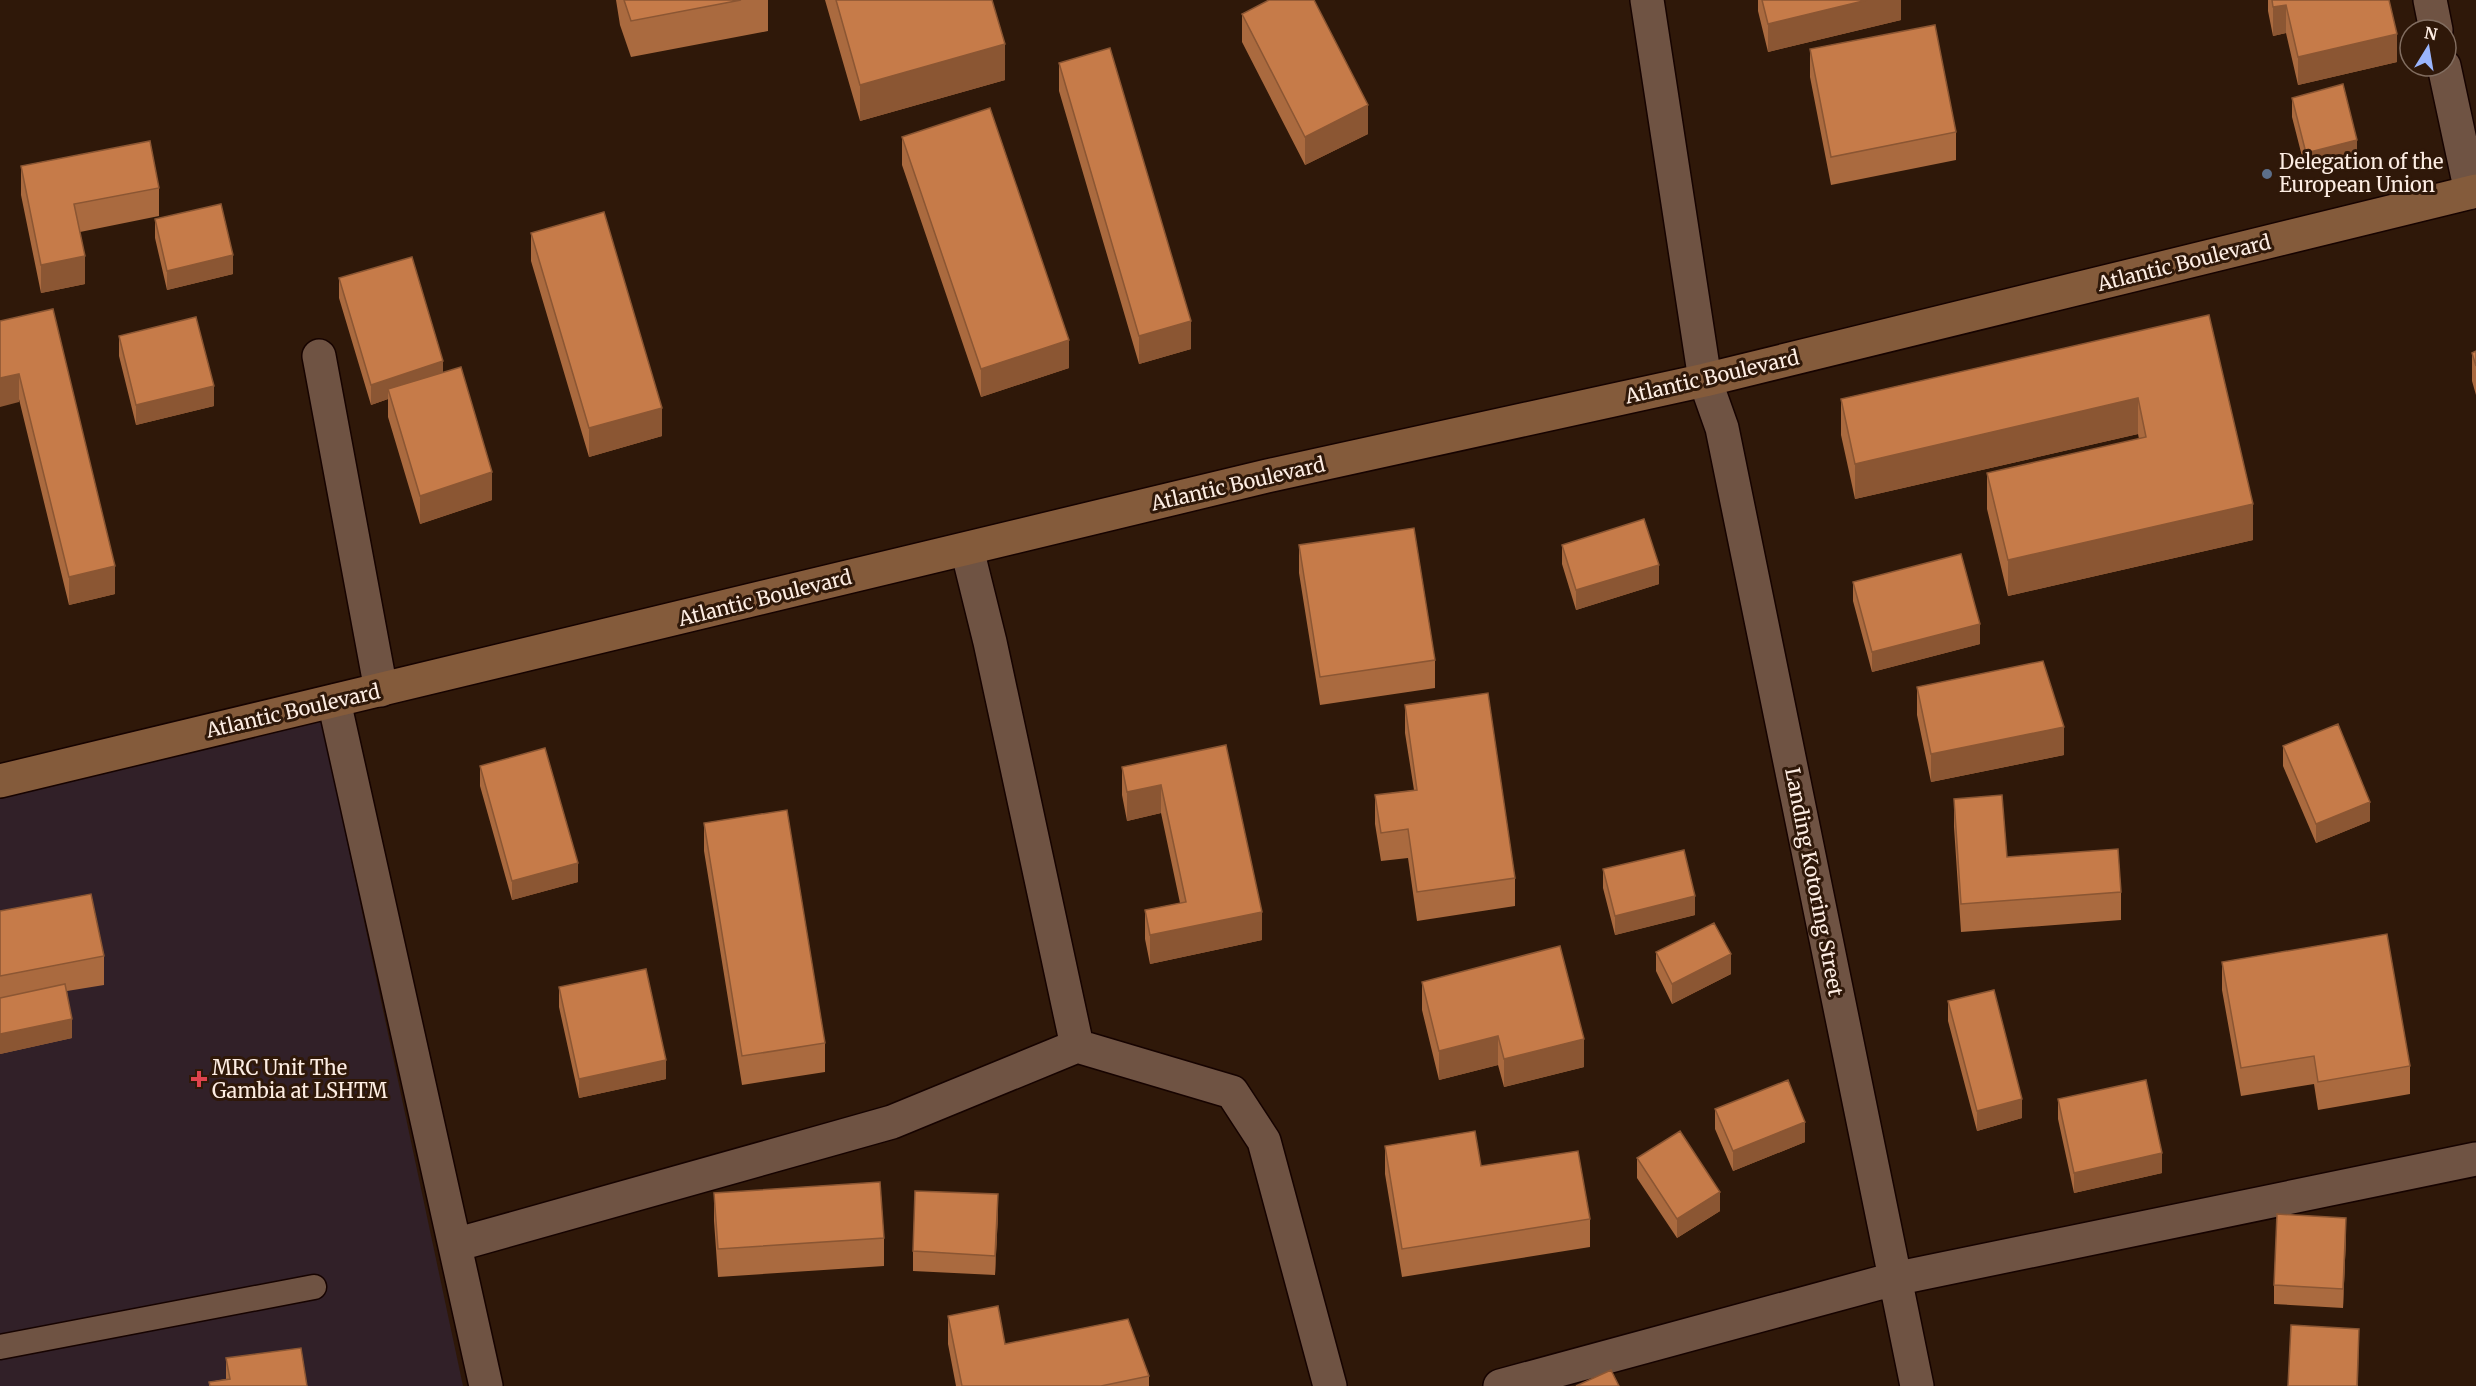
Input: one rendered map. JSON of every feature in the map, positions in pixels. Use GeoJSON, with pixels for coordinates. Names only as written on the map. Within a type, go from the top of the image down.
{"type":"FeatureCollection","features":[{"type":"Feature","properties":{"kind":"street","name":"Landing Kotoring Street"},"geometry":{"type":"LineString","coordinates":[[1647,0],[1705,380],[1722,428],[1917,1386]]}},
{"type":"Feature","properties":{"kind":"street"},"geometry":{"type":"LineString","coordinates":[[2430,0],[2434,18]]}},
{"type":"Feature","properties":{"kind":"street"},"geometry":{"type":"LineString","coordinates":[[2447,78],[2474,192]]}},
{"type":"Feature","properties":{"kind":"street","name":"Atlantic Boulevard"},"geometry":{"type":"LineString","coordinates":[[0,781],[1267,476],[1705,380],[2474,192]]}},
{"type":"Feature","properties":{"kind":"street"},"geometry":{"type":"LineString","coordinates":[[319,356],[381,690]]}},
{"type":"Feature","properties":{"kind":"street"},"geometry":{"type":"LineString","coordinates":[[967,549],[990,642],[1077,1046]]}},
{"type":"Feature","properties":{"kind":"street"},"geometry":{"type":"LineString","coordinates":[[334,701],[486,1386]]}},
{"type":"Feature","properties":{"kind":"street"},"geometry":{"type":"LineString","coordinates":[[455,1245],[892,1122],[1077,1046],[1232,1092],[1264,1141],[1330,1386]]}},
{"type":"Feature","properties":{"kind":"street"},"geometry":{"type":"LineString","coordinates":[[1500,1386],[1894,1279],[2476,1159]]}},
{"type":"Feature","properties":{"kind":"lane"},"geometry":{"type":"LineString","coordinates":[[0,1347],[314,1287]]}},
{"type":"Feature","properties":{"kind":"shaded area","name":"MRC Unit The Gambia at LSHTM"},"geometry":{"type":"Polygon","coordinates":[[[316,695],[463,1386],[0,1386],[0,773],[316,695]]]}},
{"type":"Feature","properties":{"kind":"building"},"geometry":{"type":"Polygon","coordinates":[[[624,0],[741,0],[631,21],[624,0]]]}},
{"type":"Feature","properties":{"kind":"building"},"geometry":{"type":"Polygon","coordinates":[[[836,0],[992,0],[1005,44],[860,85],[836,0]]]}},
{"type":"Feature","properties":{"kind":"building"},"geometry":{"type":"Polygon","coordinates":[[[1269,0],[1314,0],[1368,105],[1305,137],[1242,14],[1269,0]]]}},
{"type":"Feature","properties":{"kind":"building"},"geometry":{"type":"Polygon","coordinates":[[[1762,0],[1867,0],[1768,24],[1762,0]]]}},
{"type":"Feature","properties":{"kind":"building"},"geometry":{"type":"Polygon","coordinates":[[[2272,0],[2389,0],[2397,34],[2298,57],[2286,5],[2273,7],[2272,0]]]}},
{"type":"Feature","properties":{"kind":"building"},"geometry":{"type":"Polygon","coordinates":[[[1935,25],[1956,132],[1831,157],[1810,49],[1935,25]]]}},
{"type":"Feature","properties":{"kind":"building"},"geometry":{"type":"Polygon","coordinates":[[[1110,48],[1191,321],[1139,336],[1059,63],[1110,48]]]}},
{"type":"Feature","properties":{"kind":"building"},"geometry":{"type":"Polygon","coordinates":[[[2343,84],[2357,140],[2306,153],[2292,98],[2343,84]]]}},
{"type":"Feature","properties":{"kind":"building"},"geometry":{"type":"Polygon","coordinates":[[[990,108],[1069,340],[981,369],[902,137],[990,108]]]}},
{"type":"Feature","properties":{"kind":"building"},"geometry":{"type":"Polygon","coordinates":[[[150,141],[159,188],[74,204],[85,256],[41,265],[21,166],[150,141]]]}},
{"type":"Feature","properties":{"kind":"building"},"geometry":{"type":"Polygon","coordinates":[[[221,204],[233,255],[167,271],[155,219],[221,204]]]}},
{"type":"Feature","properties":{"kind":"building"},"geometry":{"type":"Polygon","coordinates":[[[604,212],[662,408],[589,428],[531,233],[604,212]]]}},
{"type":"Feature","properties":{"kind":"building"},"geometry":{"type":"Polygon","coordinates":[[[412,257],[443,361],[371,385],[339,278],[412,257]]]}},
{"type":"Feature","properties":{"kind":"building"},"geometry":{"type":"Polygon","coordinates":[[[53,309],[115,566],[69,577],[19,374],[0,378],[0,321],[53,309]]]}},
{"type":"Feature","properties":{"kind":"building"},"geometry":{"type":"Polygon","coordinates":[[[2209,315],[2253,504],[2008,560],[1987,473],[2146,437],[2138,398],[1855,464],[1841,399],[2209,315]]]}},
{"type":"Feature","properties":{"kind":"building"},"geometry":{"type":"Polygon","coordinates":[[[196,317],[214,386],[136,405],[119,336],[196,317]]]}},
{"type":"Feature","properties":{"kind":"building"},"geometry":{"type":"Polygon","coordinates":[[[2476,351],[2476,366],[2472,353],[2476,351]]]}},
{"type":"Feature","properties":{"kind":"building"},"geometry":{"type":"Polygon","coordinates":[[[461,367],[492,472],[420,496],[388,389],[461,367]]]}},
{"type":"Feature","properties":{"kind":"building"},"geometry":{"type":"Polygon","coordinates":[[[1644,519],[1659,565],[1576,590],[1562,545],[1644,519]]]}},
{"type":"Feature","properties":{"kind":"building"},"geometry":{"type":"Polygon","coordinates":[[[1414,528],[1435,660],[1320,677],[1299,545],[1414,528]]]}},
{"type":"Feature","properties":{"kind":"building"},"geometry":{"type":"Polygon","coordinates":[[[1961,554],[1980,624],[1872,652],[1853,582],[1961,554]]]}},
{"type":"Feature","properties":{"kind":"building"},"geometry":{"type":"Polygon","coordinates":[[[2043,661],[2064,727],[1931,754],[1917,687],[2043,661]]]}},
{"type":"Feature","properties":{"kind":"building"},"geometry":{"type":"Polygon","coordinates":[[[1488,693],[1515,878],[1417,892],[1408,829],[1381,833],[1375,795],[1417,790],[1405,705],[1488,693]]]}},
{"type":"Feature","properties":{"kind":"building"},"geometry":{"type":"Polygon","coordinates":[[[2338,724],[2370,802],[2316,824],[2283,746],[2338,724]]]}},
{"type":"Feature","properties":{"kind":"building"},"geometry":{"type":"Polygon","coordinates":[[[1226,745],[1262,912],[1150,935],[1145,910],[1186,902],[1161,785],[1127,792],[1122,767],[1226,745]]]}},
{"type":"Feature","properties":{"kind":"building"},"geometry":{"type":"Polygon","coordinates":[[[545,748],[578,863],[512,881],[480,766],[545,748]]]}},
{"type":"Feature","properties":{"kind":"building"},"geometry":{"type":"Polygon","coordinates":[[[2002,795],[2007,857],[2118,849],[2121,892],[1961,904],[1954,799],[2002,795]]]}},
{"type":"Feature","properties":{"kind":"building"},"geometry":{"type":"Polygon","coordinates":[[[787,810],[825,1043],[742,1056],[704,823],[787,810]]]}},
{"type":"Feature","properties":{"kind":"building"},"geometry":{"type":"Polygon","coordinates":[[[1684,850],[1695,896],[1615,916],[1603,869],[1684,850]]]}},
{"type":"Feature","properties":{"kind":"building"},"geometry":{"type":"Polygon","coordinates":[[[91,894],[104,956],[0,976],[0,911],[91,894]]]}},
{"type":"Feature","properties":{"kind":"building"},"geometry":{"type":"Polygon","coordinates":[[[1714,923],[1731,954],[1672,984],[1656,952],[1714,923]]]}},
{"type":"Feature","properties":{"kind":"building"},"geometry":{"type":"Polygon","coordinates":[[[2387,934],[2410,1066],[2318,1082],[2314,1056],[2241,1068],[2222,962],[2387,934]]]}},
{"type":"Feature","properties":{"kind":"building"},"geometry":{"type":"Polygon","coordinates":[[[1560,946],[1584,1039],[1504,1059],[1498,1036],[1439,1051],[1422,982],[1560,946]]]}},
{"type":"Feature","properties":{"kind":"building"},"geometry":{"type":"Polygon","coordinates":[[[646,969],[666,1060],[579,1079],[559,987],[646,969]]]}},
{"type":"Feature","properties":{"kind":"building"},"geometry":{"type":"Polygon","coordinates":[[[65,984],[72,1019],[0,1034],[0,998],[65,984]]]}},
{"type":"Feature","properties":{"kind":"building"},"geometry":{"type":"Polygon","coordinates":[[[1994,990],[2022,1099],[1977,1111],[1948,1001],[1994,990]]]}},
{"type":"Feature","properties":{"kind":"building"},"geometry":{"type":"Polygon","coordinates":[[[1788,1080],[1805,1122],[1733,1151],[1715,1109],[1788,1080]]]}},
{"type":"Feature","properties":{"kind":"building"},"geometry":{"type":"Polygon","coordinates":[[[2146,1080],[2162,1153],[2074,1173],[2058,1099],[2146,1080]]]}},
{"type":"Feature","properties":{"kind":"building"},"geometry":{"type":"Polygon","coordinates":[[[1475,1131],[1481,1166],[1578,1151],[1590,1219],[1402,1249],[1385,1146],[1475,1131]]]}},
{"type":"Feature","properties":{"kind":"building"},"geometry":{"type":"Polygon","coordinates":[[[1680,1131],[1720,1192],[1677,1219],[1637,1158],[1680,1131]]]}},
{"type":"Feature","properties":{"kind":"building"},"geometry":{"type":"Polygon","coordinates":[[[880,1182],[884,1238],[718,1249],[714,1193],[880,1182]]]}},
{"type":"Feature","properties":{"kind":"building"},"geometry":{"type":"Polygon","coordinates":[[[915,1191],[998,1194],[995,1256],[913,1251],[915,1191]]]}},
{"type":"Feature","properties":{"kind":"building"},"geometry":{"type":"Polygon","coordinates":[[[2277,1214],[2346,1218],[2343,1289],[2274,1285],[2277,1214]]]}},
{"type":"Feature","properties":{"kind":"building"},"geometry":{"type":"Polygon","coordinates":[[[998,1306],[1005,1344],[1128,1319],[1149,1376],[1101,1386],[962,1386],[948,1316],[998,1306]]]}},
{"type":"Feature","properties":{"kind":"building"},"geometry":{"type":"Polygon","coordinates":[[[2291,1325],[2359,1329],[2357,1386],[2288,1386],[2291,1325]]]}},
{"type":"Feature","properties":{"kind":"building"},"geometry":{"type":"Polygon","coordinates":[[[301,1348],[307,1386],[210,1386],[209,1382],[230,1379],[226,1358],[301,1348]]]}},
{"type":"Feature","properties":{"kind":"building"},"geometry":{"type":"Polygon","coordinates":[[[1611,1370],[1619,1386],[1576,1386],[1611,1370]]]}},
{"type":"Feature","properties":{"kind":"place","name":"Delegation of the European Union"},"geometry":{"type":"Point","coordinates":[2267,174]}},
{"type":"Feature","properties":{"kind":"place","name":"MRC Unit The Gambia at LSHTM"},"geometry":{"type":"Point","coordinates":[199,1079]}}]}
